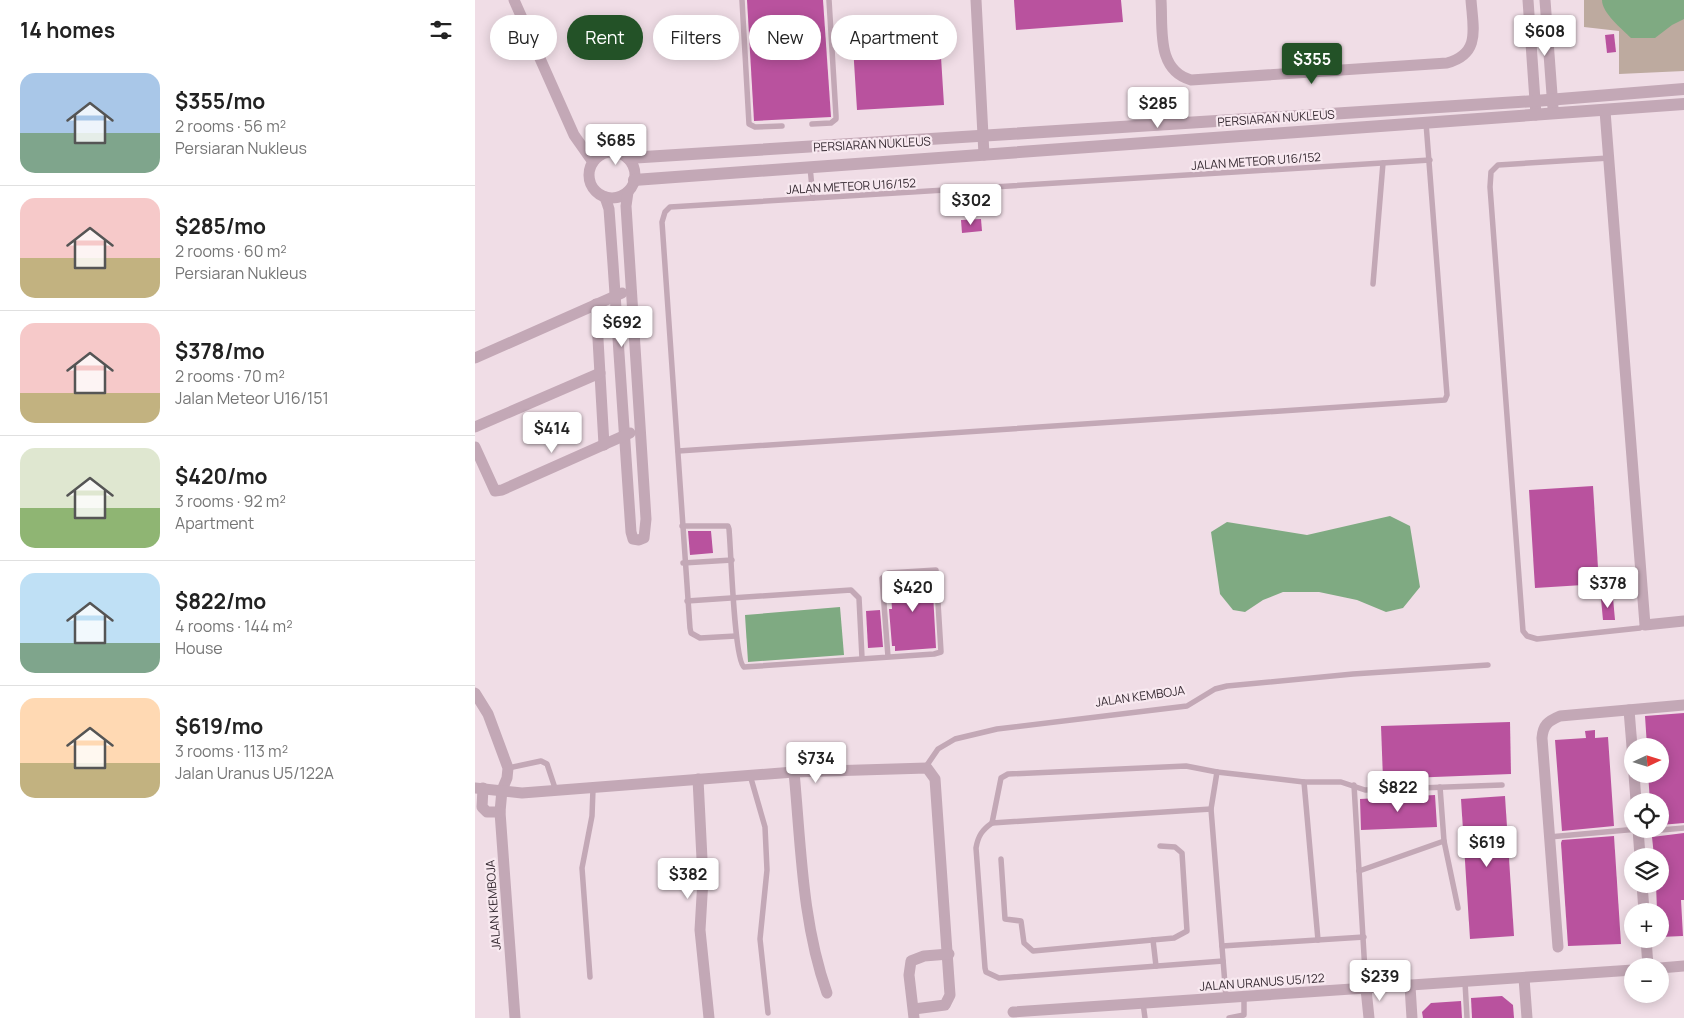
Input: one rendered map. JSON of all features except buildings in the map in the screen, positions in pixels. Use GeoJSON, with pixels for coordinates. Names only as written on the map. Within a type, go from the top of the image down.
{"type":"FeatureCollection","features":[{"type":"Feature","properties":{"kind":"street"},"geometry":{"type":"LineString","coordinates":[[514,0],[574,135],[593,162]]}},
{"type":"Feature","properties":{"kind":"street"},"geometry":{"type":"LineString","coordinates":[[976,0],[984,155]]}},
{"type":"Feature","properties":{"kind":"street"},"geometry":{"type":"LineString","coordinates":[[1161,0],[1165,56],[1169,66],[1175,73],[1191,80],[1437,64],[1459,60],[1467,53],[1473,43],[1471,0]]}},
{"type":"Feature","properties":{"kind":"street"},"geometry":{"type":"LineString","coordinates":[[1528,0],[1536,115]]}},
{"type":"Feature","properties":{"kind":"street"},"geometry":{"type":"LineString","coordinates":[[1545,0],[1554,114]]}},
{"type":"Feature","properties":{"kind":"street","name":"PERSIARAN NUKLEUS"},"geometry":{"type":"LineString","coordinates":[[628,158],[1535,101],[1684,89]]}},
{"type":"Feature","properties":{"kind":"street","name":"PERSIARAN NUKLEUS"},"geometry":{"type":"LineString","coordinates":[[631,186],[810,167],[1684,104]]}},
{"type":"Feature","properties":{"kind":"street"},"geometry":{"type":"LineString","coordinates":[[1605,111],[1645,625],[1684,621]]}},
{"type":"Feature","properties":{"kind":"street"},"geometry":{"type":"LineString","coordinates":[[605,197],[609,209],[631,532],[633,539],[639,540],[644,538],[646,525],[626,206],[631,186],[633,165],[628,158],[621,154],[605,152],[593,162],[588,177],[590,185],[595,191],[605,197],[617,198],[631,186]]}},
{"type":"Feature","properties":{"kind":"street"},"geometry":{"type":"LineString","coordinates":[[475,358],[631,289]]}},
{"type":"Feature","properties":{"kind":"street"},"geometry":{"type":"LineString","coordinates":[[596,304],[604,445]]}},
{"type":"Feature","properties":{"kind":"street"},"geometry":{"type":"LineString","coordinates":[[475,427],[600,373]]}},
{"type":"Feature","properties":{"kind":"street"},"geometry":{"type":"LineString","coordinates":[[475,447],[495,490],[502,490],[640,429]]}},
{"type":"Feature","properties":{"kind":"street"},"geometry":{"type":"LineString","coordinates":[[475,693],[488,714],[508,768]]}},
{"type":"Feature","properties":{"kind":"street"},"geometry":{"type":"LineString","coordinates":[[1558,947],[1542,738],[1543,728],[1550,720],[1560,716],[1684,705]]}},
{"type":"Feature","properties":{"kind":"street"},"geometry":{"type":"LineString","coordinates":[[1629,710],[1631,738]]}},
{"type":"Feature","properties":{"kind":"street","name":"JALAN KEMBOJA"},"geometry":{"type":"LineString","coordinates":[[508,768],[507,778],[502,790],[500,812],[515,1018]]}},
{"type":"Feature","properties":{"kind":"street"},"geometry":{"type":"LineString","coordinates":[[500,812],[487,812],[482,807],[479,788],[521,793],[593,789],[794,772],[925,768],[932,772],[935,779],[949,954],[949,1001],[945,1005],[914,1014],[909,975],[911,961],[924,956],[949,954]]}},
{"type":"Feature","properties":{"kind":"street"},"geometry":{"type":"LineString","coordinates":[[794,772],[808,920],[817,965],[827,993]]}},
{"type":"Feature","properties":{"kind":"street"},"geometry":{"type":"LineString","coordinates":[[698,779],[703,879],[701,930],[709,1018]]}},
{"type":"Feature","properties":{"kind":"street"},"geometry":{"type":"LineString","coordinates":[[1669,967],[1684,966]]}},
{"type":"Feature","properties":{"kind":"street","name":"JALAN URANUS U5/122"},"geometry":{"type":"LineString","coordinates":[[1013,1012],[1624,971]]}},
{"type":"Feature","properties":{"kind":"street"},"geometry":{"type":"LineString","coordinates":[[1524,978],[1527,1018]]}},
{"type":"Feature","properties":{"kind":"street"},"geometry":{"type":"LineString","coordinates":[[1410,986],[1412,1018]]}},
{"type":"Feature","properties":{"kind":"street"},"geometry":{"type":"LineString","coordinates":[[1366,989],[1369,1018]]}},
{"type":"Feature","properties":{"kind":"lane"},"geometry":{"type":"LineString","coordinates":[[742,0],[749,124],[755,127],[782,126]]}},
{"type":"Feature","properties":{"kind":"lane"},"geometry":{"type":"LineString","coordinates":[[812,124],[831,123],[837,116],[829,0]]}},
{"type":"Feature","properties":{"kind":"lane"},"geometry":{"type":"LineString","coordinates":[[678,450],[1441,402],[1445,400],[1447,395],[1426,123]]}},
{"type":"Feature","properties":{"kind":"lane"},"geometry":{"type":"LineString","coordinates":[[1609,158],[1498,165],[1491,172],[1491,196],[1523,631],[1527,636],[1537,639],[1640,628],[1645,625]]}},
{"type":"Feature","properties":{"kind":"lane","name":"JALAN METEOR U16/152"},"geometry":{"type":"LineString","coordinates":[[736,636],[695,636],[689,628],[683,563],[678,450],[661,222],[665,212],[670,207],[1430,160]]}},
{"type":"Feature","properties":{"kind":"lane"},"geometry":{"type":"LineString","coordinates":[[1373,284],[1383,163]]}},
{"type":"Feature","properties":{"kind":"lane"},"geometry":{"type":"LineString","coordinates":[[810,167],[813,198]]}},
{"type":"Feature","properties":{"kind":"lane"},"geometry":{"type":"LineString","coordinates":[[682,526],[728,526],[732,560],[736,636],[739,662],[744,667],[888,657],[941,652],[936,570],[888,573],[883,578],[888,657]]}},
{"type":"Feature","properties":{"kind":"lane"},"geometry":{"type":"LineString","coordinates":[[683,563],[732,560]]}},
{"type":"Feature","properties":{"kind":"lane"},"geometry":{"type":"LineString","coordinates":[[687,601],[854,591],[859,598],[862,658]]}},
{"type":"Feature","properties":{"kind":"lane","name":"JALAN KEMBOJA"},"geometry":{"type":"LineString","coordinates":[[925,768],[938,749],[955,739],[1006,728],[1187,706],[1215,689],[1227,686],[1353,674],[1488,665]]}},
{"type":"Feature","properties":{"kind":"lane"},"geometry":{"type":"LineString","coordinates":[[508,768],[541,761],[547,764],[556,791]]}},
{"type":"Feature","properties":{"kind":"lane"},"geometry":{"type":"LineString","coordinates":[[992,823],[1001,778],[1009,774],[1186,766],[1217,772],[1303,782],[1341,782],[1365,790],[1502,786]]}},
{"type":"Feature","properties":{"kind":"lane"},"geometry":{"type":"LineString","coordinates":[[1217,772],[1211,809],[1226,998]]}},
{"type":"Feature","properties":{"kind":"lane"},"geometry":{"type":"LineString","coordinates":[[750,775],[765,827],[767,870],[760,939],[768,1013]]}},
{"type":"Feature","properties":{"kind":"lane"},"geometry":{"type":"LineString","coordinates":[[1303,782],[1318,940]]}},
{"type":"Feature","properties":{"kind":"lane"},"geometry":{"type":"LineString","coordinates":[[1354,785],[1366,989]]}},
{"type":"Feature","properties":{"kind":"lane"},"geometry":{"type":"LineString","coordinates":[[1440,787],[1444,841],[1458,908]]}},
{"type":"Feature","properties":{"kind":"lane"},"geometry":{"type":"LineString","coordinates":[[590,977],[582,868],[591,823],[593,789]]}},
{"type":"Feature","properties":{"kind":"lane"},"geometry":{"type":"LineString","coordinates":[[1211,809],[992,823],[984,828],[978,838],[976,848],[986,972],[999,978],[1223,961]]}},
{"type":"Feature","properties":{"kind":"lane"},"geometry":{"type":"LineString","coordinates":[[1669,829],[1684,828]]}},
{"type":"Feature","properties":{"kind":"lane"},"geometry":{"type":"LineString","coordinates":[[1549,837],[1624,831]]}},
{"type":"Feature","properties":{"kind":"lane"},"geometry":{"type":"LineString","coordinates":[[1359,871],[1444,841]]}},
{"type":"Feature","properties":{"kind":"lane"},"geometry":{"type":"LineString","coordinates":[[1001,860],[1005,919],[1021,921],[1024,943],[1033,951],[1174,938],[1187,931],[1182,853],[1175,847],[1160,846]]}},
{"type":"Feature","properties":{"kind":"lane"},"geometry":{"type":"LineString","coordinates":[[1222,946],[1364,938]]}},
{"type":"Feature","properties":{"kind":"lane"},"geometry":{"type":"LineString","coordinates":[[1153,940],[1155,966]]}},
{"type":"Feature","properties":{"kind":"lane"},"geometry":{"type":"LineString","coordinates":[[1465,982],[1467,1018]]}},
{"type":"Feature","properties":{"kind":"lane"},"geometry":{"type":"LineString","coordinates":[[1229,1018],[1245,1015],[1244,997]]}},
{"type":"Feature","properties":{"kind":"lane"},"geometry":{"type":"LineString","coordinates":[[1143,1003],[1145,1018]]}},
{"type":"Feature","properties":{"kind":"shaded area"},"geometry":{"type":"Polygon","coordinates":[[[1584,0],[1684,0],[1684,71],[1619,74],[1619,31],[1584,27],[1584,0]]]}},
{"type":"Feature","properties":{"kind":"shaded area"},"geometry":{"type":"Polygon","coordinates":[[[1602,0],[1684,0],[1684,19],[1672,25],[1655,38],[1631,38],[1605,10],[1602,0]]]}},
{"type":"Feature","properties":{"kind":"shaded area"},"geometry":{"type":"Polygon","coordinates":[[[1390,516],[1410,526],[1420,587],[1403,608],[1386,612],[1357,600],[1319,592],[1283,592],[1263,600],[1245,612],[1233,610],[1220,594],[1211,532],[1227,522],[1307,535],[1390,516]]]}},
{"type":"Feature","properties":{"kind":"shaded area"},"geometry":{"type":"Polygon","coordinates":[[[840,607],[844,655],[748,662],[745,615],[840,607]]]}}]}
